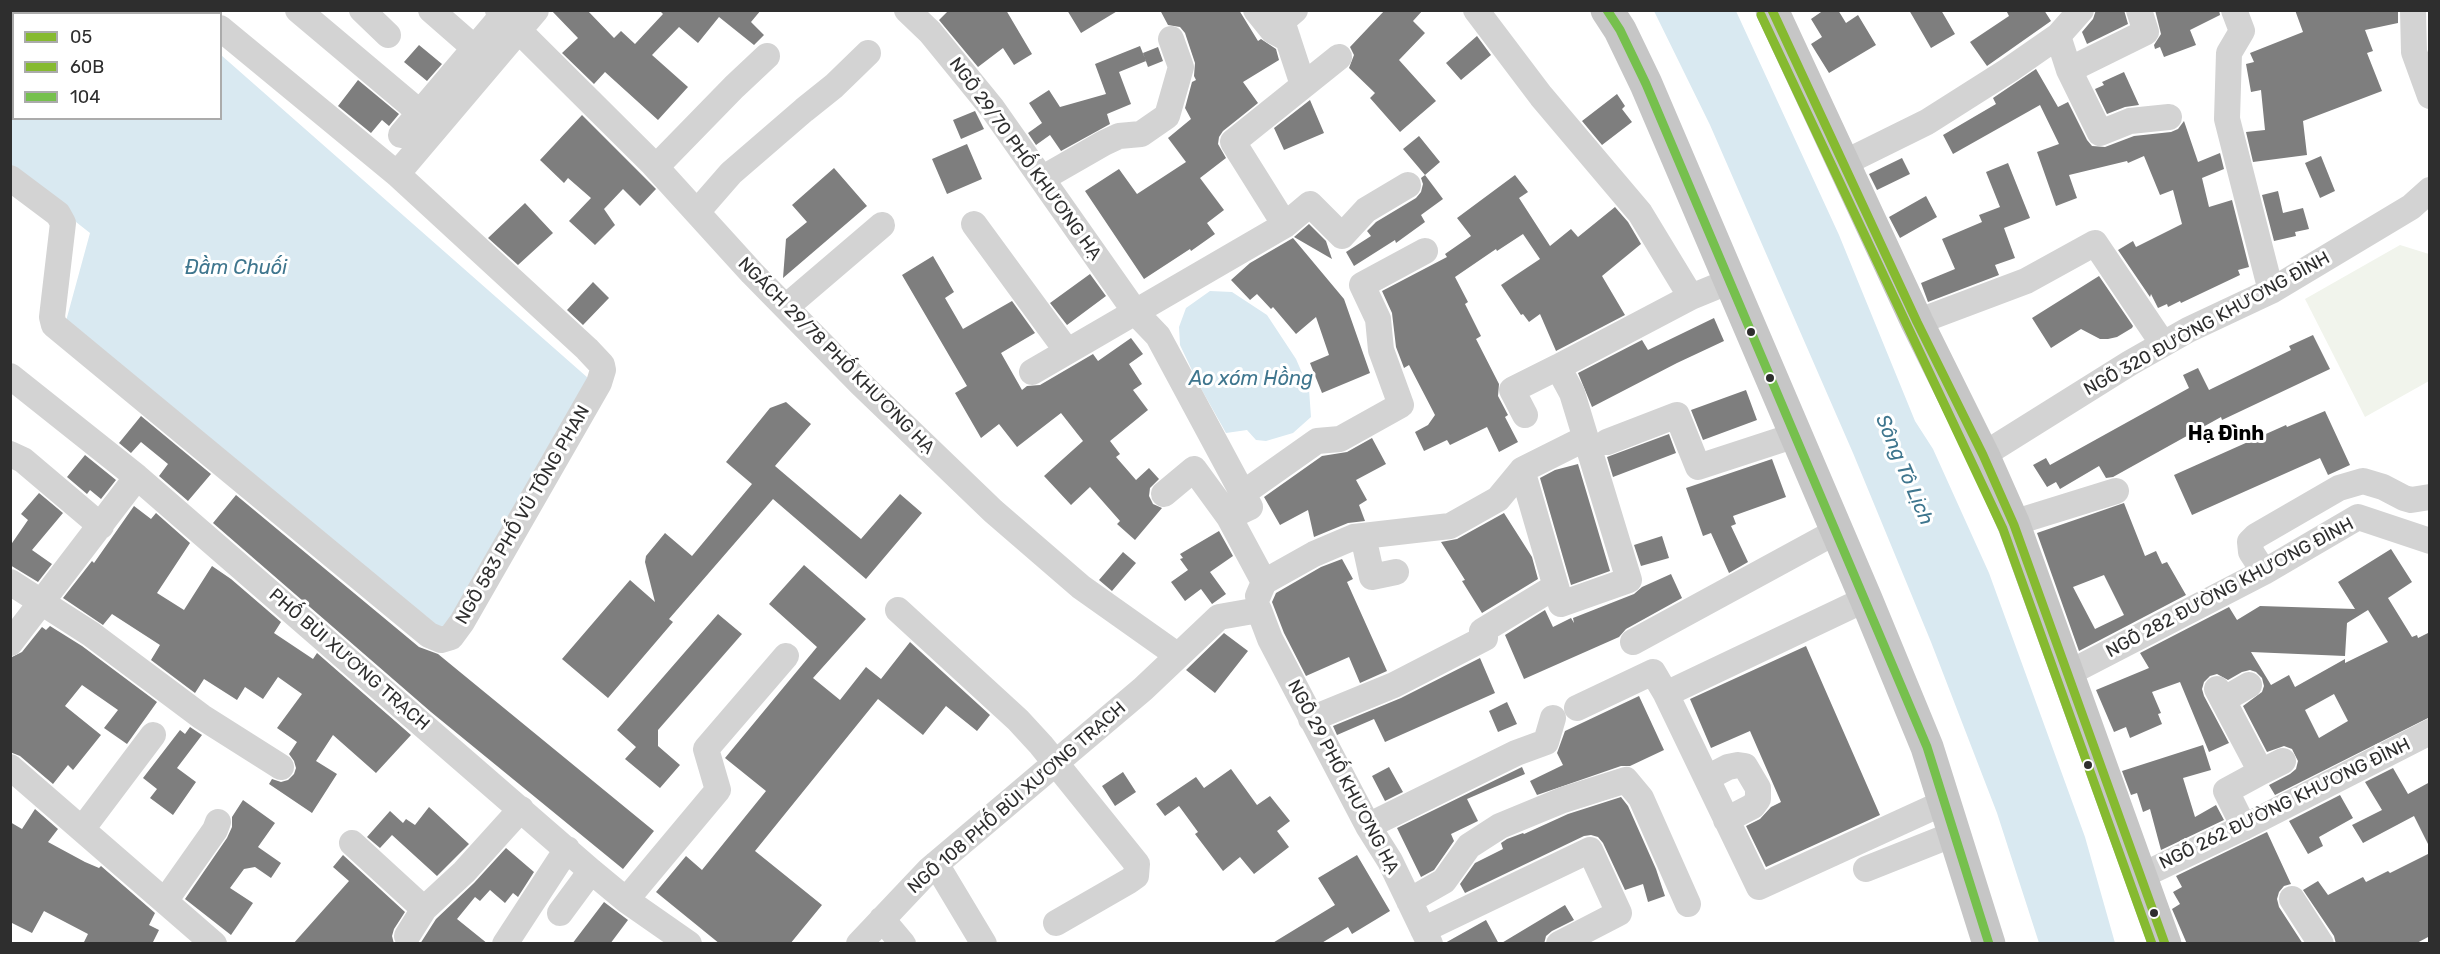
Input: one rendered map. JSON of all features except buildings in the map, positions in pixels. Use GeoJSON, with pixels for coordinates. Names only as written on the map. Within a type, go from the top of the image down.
{"type":"FeatureCollection","features":[{"type":"Feature","properties":{"kind":"main road"},"geometry":{"type":"LineString","coordinates":[[1607,10],[1620,30],[1646,84],[1838,531],[1927,747],[1989,944]]}},
{"type":"Feature","properties":{"kind":"main road"},"geometry":{"type":"LineString","coordinates":[[1772,10],[2014,525],[2165,944]]}},
{"type":"Feature","properties":{"kind":"street"},"geometry":{"type":"LineString","coordinates":[[298,10],[428,119]]}},
{"type":"Feature","properties":{"kind":"street"},"geometry":{"type":"LineString","coordinates":[[362,10],[388,35]]}},
{"type":"Feature","properties":{"kind":"street"},"geometry":{"type":"LineString","coordinates":[[431,10],[483,56]]}},
{"type":"Feature","properties":{"kind":"street"},"geometry":{"type":"LineString","coordinates":[[397,174],[428,119],[483,56],[507,16],[536,10]]}},
{"type":"Feature","properties":{"kind":"street","name":"NGÕ 29/70 PHỐ KHƯƠNG HẠ"},"geometry":{"type":"LineString","coordinates":[[907,10],[930,32],[992,108],[1136,313],[1158,336],[1242,494]]}},
{"type":"Feature","properties":{"kind":"street"},"geometry":{"type":"LineString","coordinates":[[1256,10],[1273,31],[1288,39]]}},
{"type":"Feature","properties":{"kind":"street"},"geometry":{"type":"LineString","coordinates":[[1295,10],[1282,21],[1303,85]]}},
{"type":"Feature","properties":{"kind":"street"},"geometry":{"type":"LineString","coordinates":[[1476,10],[1541,96],[1640,213],[1691,297]]}},
{"type":"Feature","properties":{"kind":"street"},"geometry":{"type":"LineString","coordinates":[[1844,163],[1927,122],[2009,70],[2058,36],[2081,10]]}},
{"type":"Feature","properties":{"kind":"street"},"geometry":{"type":"LineString","coordinates":[[2069,70],[2146,32],[2139,10]]}},
{"type":"Feature","properties":{"kind":"street"},"geometry":{"type":"LineString","coordinates":[[2234,10],[2242,31],[2229,53],[2227,119],[2271,291]]}},
{"type":"Feature","properties":{"kind":"street"},"geometry":{"type":"LineString","coordinates":[[2413,10],[2414,52],[2430,96]]}},
{"type":"Feature","properties":{"kind":"street","name":"NGÁCH 29/78 PHỐ KHƯƠNG HẠ"},"geometry":{"type":"LineString","coordinates":[[507,16],[656,167],[861,384],[993,511],[1081,587],[1177,655]]}},
{"type":"Feature","properties":{"kind":"street","name":"NGÕ 583 PHỐ VŨ TÔNG PHAN"},"geometry":{"type":"LineString","coordinates":[[10,178],[57,214],[63,223],[52,307],[54,325],[429,635],[444,639],[451,636],[462,622],[599,383],[603,370],[595,357],[397,174],[222,30]]}},
{"type":"Feature","properties":{"kind":"street"},"geometry":{"type":"LineString","coordinates":[[2058,36],[2069,70],[2100,133],[2130,120],[2169,117]]}},
{"type":"Feature","properties":{"kind":"street"},"geometry":{"type":"LineString","coordinates":[[1043,178],[1119,136],[1141,134],[1167,116],[1181,67],[1171,39]]}},
{"type":"Feature","properties":{"kind":"street"},"geometry":{"type":"LineString","coordinates":[[697,212],[731,173],[834,86],[868,53]]}},
{"type":"Feature","properties":{"kind":"street"},"geometry":{"type":"LineString","coordinates":[[656,167],[767,56]]}},
{"type":"Feature","properties":{"kind":"street"},"geometry":{"type":"LineString","coordinates":[[1285,225],[1233,142],[1339,57]]}},
{"type":"Feature","properties":{"kind":"street"},"geometry":{"type":"LineString","coordinates":[[401,135],[428,119]]}},
{"type":"Feature","properties":{"kind":"street"},"geometry":{"type":"LineString","coordinates":[[1032,372],[1285,225],[1310,204],[1342,236],[1366,210],[1408,185]]}},
{"type":"Feature","properties":{"kind":"street","name":"NGÕ 320 ĐƯỜNG KHƯƠNG ĐÌNH"},"geometry":{"type":"LineString","coordinates":[[1983,455],[2163,344],[2271,291],[2420,212],[2430,190]]}},
{"type":"Feature","properties":{"kind":"street"},"geometry":{"type":"LineString","coordinates":[[974,224],[1067,351]]}},
{"type":"Feature","properties":{"kind":"street"},"geometry":{"type":"LineString","coordinates":[[786,307],[882,225]]}},
{"type":"Feature","properties":{"kind":"street"},"geometry":{"type":"LineString","coordinates":[[1917,322],[2026,281],[2096,243],[2163,344]]}},
{"type":"Feature","properties":{"kind":"street"},"geometry":{"type":"LineString","coordinates":[[1229,517],[1250,507],[1242,494],[1317,441],[1340,439],[1401,405],[1381,350],[1378,319],[1362,285],[1425,251]]}},
{"type":"Feature","properties":{"kind":"street"},"geometry":{"type":"LineString","coordinates":[[1525,415],[1512,390],[1691,297],[1730,281]]}},
{"type":"Feature","properties":{"kind":"street"},"geometry":{"type":"LineString","coordinates":[[1522,470],[1561,604],[1629,580],[1597,440],[1558,368]]}},
{"type":"Feature","properties":{"kind":"street","name":"PHỐ BÙI XƯƠNG TRẠCH"},"geometry":{"type":"LineString","coordinates":[[10,376],[137,477],[591,871],[626,900],[689,944]]}},
{"type":"Feature","properties":{"kind":"street"},"geometry":{"type":"LineString","coordinates":[[1177,655],[1219,617],[1259,610],[1257,593],[1264,582],[1314,554],[1354,537],[1450,526],[1498,499],[1522,470],[1597,440],[1677,415],[1698,467],[1796,435]]}},
{"type":"Feature","properties":{"kind":"street"},"geometry":{"type":"LineString","coordinates":[[10,454],[23,460],[101,526]]}},
{"type":"Feature","properties":{"kind":"street"},"geometry":{"type":"LineString","coordinates":[[1164,494],[1194,469],[1229,517],[1264,582]]}},
{"type":"Feature","properties":{"kind":"street"},"geometry":{"type":"LineString","coordinates":[[10,643],[137,477]]}},
{"type":"Feature","properties":{"kind":"street"},"geometry":{"type":"LineString","coordinates":[[2264,572],[2251,552],[2250,542],[2256,536],[2339,488],[2362,481],[2383,487],[2411,500],[2430,497]]}},
{"type":"Feature","properties":{"kind":"street"},"geometry":{"type":"LineString","coordinates":[[2014,525],[2029,518],[2116,491]]}},
{"type":"Feature","properties":{"kind":"street","name":"NGÕ 282 ĐƯỜNG KHƯƠNG ĐÌNH"},"geometry":{"type":"LineString","coordinates":[[2067,674],[2264,572],[2358,517],[2430,541]]}},
{"type":"Feature","properties":{"kind":"street"},"geometry":{"type":"LineString","coordinates":[[1633,642],[1838,531]]}},
{"type":"Feature","properties":{"kind":"street"},"geometry":{"type":"LineString","coordinates":[[1363,536],[1372,577],[1396,572]]}},
{"type":"Feature","properties":{"kind":"street"},"geometry":{"type":"LineString","coordinates":[[10,582],[91,634],[202,717],[281,767]]}},
{"type":"Feature","properties":{"kind":"street"},"geometry":{"type":"LineString","coordinates":[[1311,719],[1394,685],[1485,638],[1482,631],[1548,591]]}},
{"type":"Feature","properties":{"kind":"street"},"geometry":{"type":"LineString","coordinates":[[1666,694],[1866,599]]}},
{"type":"Feature","properties":{"kind":"street"},"geometry":{"type":"LineString","coordinates":[[898,610],[1018,720],[1137,864],[1136,876],[1056,923]]}},
{"type":"Feature","properties":{"kind":"street","name":"NGÕ 29 PHỐ KHƯƠNG HẠ"},"geometry":{"type":"LineString","coordinates":[[1259,610],[1270,639],[1311,719],[1368,826],[1390,861],[1424,939]]}},
{"type":"Feature","properties":{"kind":"street","name":"NGÕ 108 PHỐ BÙI XƯƠNG TRẠCH"},"geometry":{"type":"LineString","coordinates":[[859,944],[936,864],[1143,689],[1177,655]]}},
{"type":"Feature","properties":{"kind":"street"},"geometry":{"type":"LineString","coordinates":[[626,900],[718,790],[706,749],[786,656]]}},
{"type":"Feature","properties":{"kind":"street"},"geometry":{"type":"LineString","coordinates":[[1577,708],[1653,672],[1666,694],[1759,887],[1945,802]]}},
{"type":"Feature","properties":{"kind":"street"},"geometry":{"type":"LineString","coordinates":[[2244,827],[2226,791],[2272,767],[2220,694],[2249,686]]}},
{"type":"Feature","properties":{"kind":"street"},"geometry":{"type":"LineString","coordinates":[[1368,826],[1516,753],[1546,742],[1554,718]]}},
{"type":"Feature","properties":{"kind":"street","name":"NGÕ 262 ĐƯỜNG KHƯƠNG ĐÌNH"},"geometry":{"type":"LineString","coordinates":[[2141,876],[2244,827],[2430,732]]}},
{"type":"Feature","properties":{"kind":"street"},"geometry":{"type":"LineString","coordinates":[[83,828],[153,735]]}},
{"type":"Feature","properties":{"kind":"street"},"geometry":{"type":"LineString","coordinates":[[1707,778],[1728,767],[1745,766],[1758,788],[1758,799],[1753,806],[1726,820]]}},
{"type":"Feature","properties":{"kind":"street"},"geometry":{"type":"LineString","coordinates":[[10,767],[214,944]]}},
{"type":"Feature","properties":{"kind":"street"},"geometry":{"type":"LineString","coordinates":[[1409,901],[1444,881],[1469,846],[1500,826],[1563,800],[1626,780],[1641,798],[1688,904]]}},
{"type":"Feature","properties":{"kind":"street"},"geometry":{"type":"LineString","coordinates":[[407,936],[424,909],[464,872],[521,809]]}},
{"type":"Feature","properties":{"kind":"street"},"geometry":{"type":"LineString","coordinates":[[165,901],[215,830],[218,822]]}},
{"type":"Feature","properties":{"kind":"street"},"geometry":{"type":"LineString","coordinates":[[1866,869],[1954,834]]}},
{"type":"Feature","properties":{"kind":"street"},"geometry":{"type":"LineString","coordinates":[[352,843],[424,909]]}},
{"type":"Feature","properties":{"kind":"street"},"geometry":{"type":"LineString","coordinates":[[505,944],[567,849]]}},
{"type":"Feature","properties":{"kind":"street"},"geometry":{"type":"LineString","coordinates":[[1424,939],[1590,850],[1618,913],[1559,944]]}},
{"type":"Feature","properties":{"kind":"street"},"geometry":{"type":"LineString","coordinates":[[936,864],[984,944]]}},
{"type":"Feature","properties":{"kind":"street"},"geometry":{"type":"LineString","coordinates":[[560,913],[591,871]]}},
{"type":"Feature","properties":{"kind":"street"},"geometry":{"type":"LineString","coordinates":[[2292,899],[2321,944]]}},
{"type":"Feature","properties":{"kind":"street"},"geometry":{"type":"LineString","coordinates":[[882,919],[903,944]]}},
{"type":"Feature","properties":{"kind":"shaded area"},"geometry":{"type":"Polygon","coordinates":[[[2400,245],[2429,254],[2429,381],[2365,417],[2305,299],[2400,245]]]}},
{"type":"Feature","properties":{"kind":"water","name":"Đầm Chuối"},"geometry":{"type":"Polygon","coordinates":[[[170,10],[172,12],[12,12],[12,120],[222,120],[222,56],[588,378],[445,632],[66,321],[90,233],[11,171],[10,11],[170,10]]]}},
{"type":"Feature","properties":{"kind":"water","name":"Sông Tô Lịch"},"geometry":{"type":"Polygon","coordinates":[[[1654,11],[1736,11],[1839,235],[1915,421],[1933,449],[1989,573],[2085,837],[2115,943],[2039,943],[1997,813],[1931,642],[1853,453],[1710,125],[1654,11]]]}},
{"type":"Feature","properties":{"kind":"water","name":"Ao xóm Hồng"},"geometry":{"type":"Polygon","coordinates":[[[1210,291],[1232,292],[1267,315],[1296,359],[1309,389],[1311,417],[1293,433],[1266,441],[1256,440],[1247,430],[1226,433],[1180,345],[1179,327],[1186,308],[1210,291]]]}},
{"type":"Feature","properties":{"kind":"transit line","name":"104"},"geometry":{"type":"LineString","coordinates":[[1607,10],[1620,30],[1646,84],[1927,747],[1989,944]]}},
{"type":"Feature","properties":{"kind":"transit line","name":"05"},"geometry":{"type":"LineString","coordinates":[[1772,10],[2014,525],[2165,944]]}},
{"type":"Feature","properties":{"kind":"transit line","name":"60B"},"geometry":{"type":"LineString","coordinates":[[1761,15],[2003,529],[2152,944]]}},
{"type":"Feature","properties":{"kind":"district","name":"Hạ Đình"},"geometry":{"type":"Point","coordinates":[2226,434]}}]}
